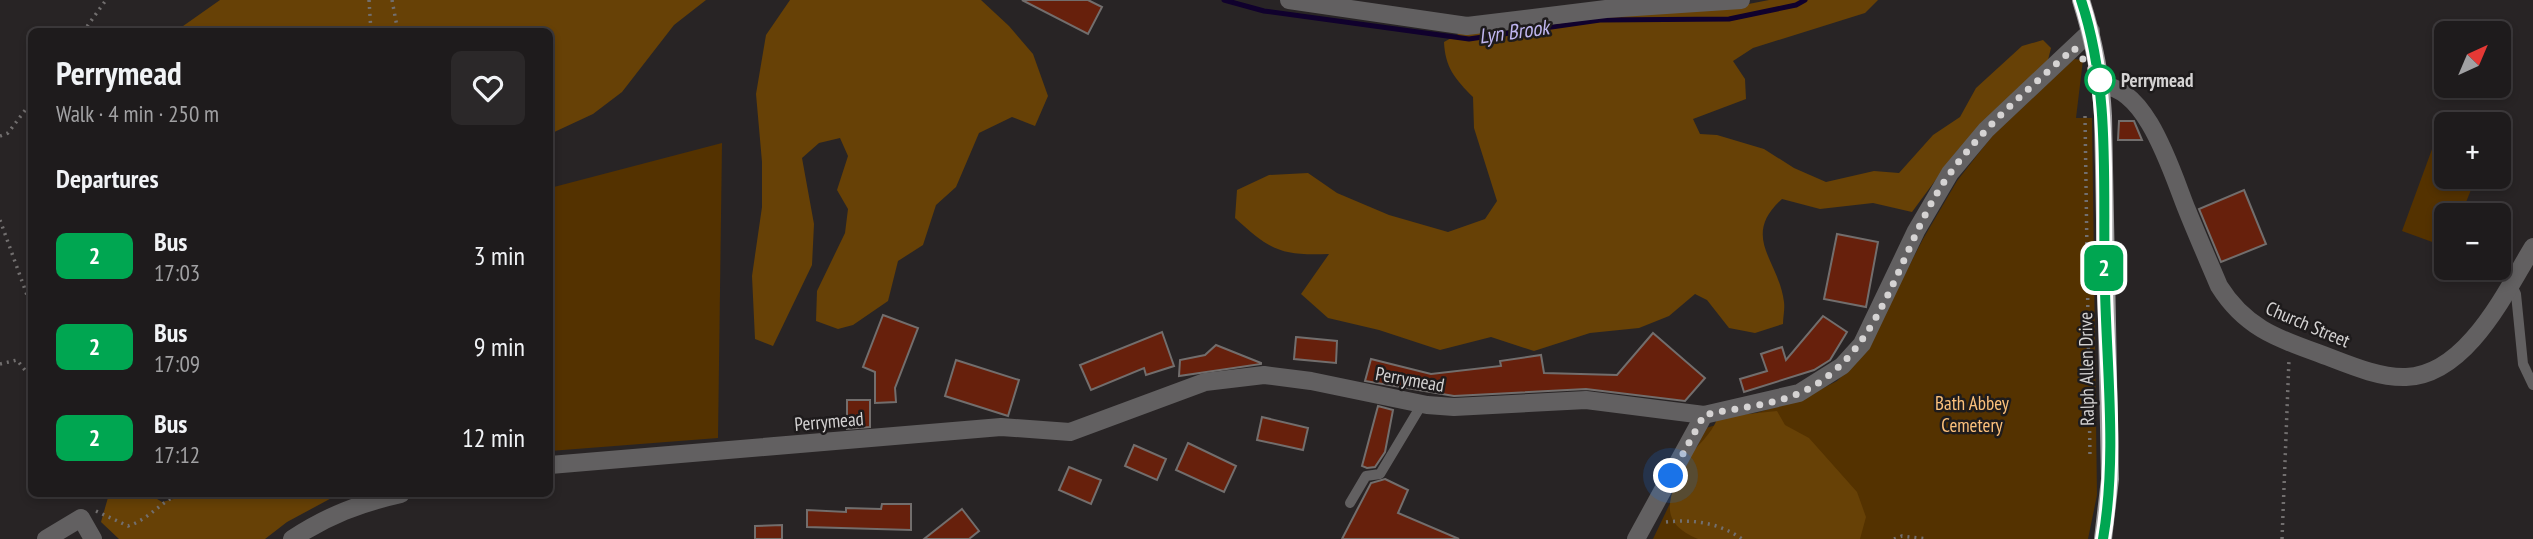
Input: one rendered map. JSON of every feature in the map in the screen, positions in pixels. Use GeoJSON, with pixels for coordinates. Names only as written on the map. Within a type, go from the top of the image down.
{"type":"FeatureCollection","features":[{"type":"Feature","properties":{"kind":"main road","name":"Ralph Allen Drive"},"geometry":{"type":"LineString","coordinates":[[2081,0],[2091,31],[2101,86],[2109,478],[2103,539]]}},
{"type":"Feature","properties":{"kind":"street"},"geometry":{"type":"LineString","coordinates":[[1289,0],[1467,26],[1606,9],[1741,0]]}},
{"type":"Feature","properties":{"kind":"street","name":"Perrymead"},"geometry":{"type":"LineString","coordinates":[[553,465],[1001,427],[1070,432],[1205,382],[1264,376],[1311,381],[1422,404],[1454,407],[1586,400],[1704,415],[1800,393],[1842,366],[1862,344],[1916,231],[1950,173],[1986,130],[2091,31]]}},
{"type":"Feature","properties":{"kind":"street","name":"Church Street"},"geometry":{"type":"LineString","coordinates":[[2101,86],[2116,88],[2127,97],[2160,140],[2214,273],[2231,306],[2252,324],[2290,344],[2367,370],[2406,377],[2428,372],[2457,355],[2481,331],[2533,247]]}},
{"type":"Feature","properties":{"kind":"street"},"geometry":{"type":"LineString","coordinates":[[1636,539],[1704,415]]}},
{"type":"Feature","properties":{"kind":"street"},"geometry":{"type":"LineString","coordinates":[[292,539],[326,517],[387,497]]}},
{"type":"Feature","properties":{"kind":"street"},"geometry":{"type":"LineString","coordinates":[[46,539],[81,518],[93,539]]}},
{"type":"Feature","properties":{"kind":"lane"},"geometry":{"type":"LineString","coordinates":[[2511,283],[2516,294],[2523,364],[2533,385]]}},
{"type":"Feature","properties":{"kind":"lane"},"geometry":{"type":"LineString","coordinates":[[1350,503],[1366,476],[1380,474],[1388,464],[1422,404]]}},
{"type":"Feature","properties":{"kind":"path"},"geometry":{"type":"LineString","coordinates":[[86,28],[106,0]]}},
{"type":"Feature","properties":{"kind":"path"},"geometry":{"type":"LineString","coordinates":[[369,0],[371,28]]}},
{"type":"Feature","properties":{"kind":"path"},"geometry":{"type":"LineString","coordinates":[[392,0],[397,28]]}},
{"type":"Feature","properties":{"kind":"path"},"geometry":{"type":"LineString","coordinates":[[2091,470],[2083,119],[2101,86]]}},
{"type":"Feature","properties":{"kind":"path"},"geometry":{"type":"LineString","coordinates":[[0,136],[8,133],[28,106]]}},
{"type":"Feature","properties":{"kind":"path"},"geometry":{"type":"LineString","coordinates":[[0,220],[28,298]]}},
{"type":"Feature","properties":{"kind":"path"},"geometry":{"type":"LineString","coordinates":[[2282,539],[2290,344]]}},
{"type":"Feature","properties":{"kind":"path"},"geometry":{"type":"LineString","coordinates":[[0,364],[17,360],[28,374]]}},
{"type":"Feature","properties":{"kind":"path"},"geometry":{"type":"LineString","coordinates":[[81,518],[92,509],[128,526],[148,519],[157,506],[173,497]]}},
{"type":"Feature","properties":{"kind":"path"},"geometry":{"type":"LineString","coordinates":[[1647,518],[1661,523],[1683,520],[1726,527],[1742,539]]}},
{"type":"Feature","properties":{"kind":"path"},"geometry":{"type":"LineString","coordinates":[[1894,539],[1902,536],[1927,539]]}},
{"type":"Feature","properties":{"kind":"green space","name":"Bath Abbey Cemetery"},"geometry":{"type":"Polygon","coordinates":[[[2074,59],[2083,60],[2076,118],[2092,118],[2097,495],[2088,539],[1653,539],[1706,428],[1802,399],[1837,381],[1865,352],[1923,239],[1957,181],[1992,136],[2074,59]]]}},
{"type":"Feature","properties":{"kind":"green space"},"geometry":{"type":"Polygon","coordinates":[[[722,143],[718,438],[553,451],[553,187],[722,143]]]}},
{"type":"Feature","properties":{"kind":"green space"},"geometry":{"type":"Polygon","coordinates":[[[2434,144],[2434,189],[2471,189],[2466,203],[2434,203],[2434,243],[2402,231],[2434,144]]]}},
{"type":"Feature","properties":{"kind":"shaded area"},"geometry":{"type":"Polygon","coordinates":[[[220,0],[706,0],[674,25],[622,92],[593,114],[553,133],[553,28],[180,28],[220,0]]]}},
{"type":"Feature","properties":{"kind":"shaded area"},"geometry":{"type":"Polygon","coordinates":[[[790,0],[981,0],[1009,26],[1033,54],[1048,96],[1035,126],[1012,117],[979,133],[956,187],[936,205],[923,245],[898,261],[888,301],[853,325],[838,329],[816,321],[817,291],[845,233],[848,209],[837,190],[848,156],[840,138],[819,143],[802,158],[814,224],[812,265],[773,346],[755,339],[752,276],[762,207],[762,162],[756,94],[766,35],[790,0]]]}},
{"type":"Feature","properties":{"kind":"shaded area"},"geometry":{"type":"Polygon","coordinates":[[[1769,0],[1878,0],[1865,13],[1753,48],[1733,61],[1745,79],[1746,99],[1693,119],[1700,134],[1717,135],[1764,149],[1794,168],[1826,182],[1874,171],[1899,173],[1933,135],[1960,117],[1976,88],[2022,46],[2043,40],[2051,48],[2048,60],[1957,151],[1912,212],[1873,203],[1820,209],[1782,199],[1764,225],[1763,237],[1765,249],[1781,287],[1783,324],[1755,333],[1729,328],[1707,300],[1695,294],[1669,316],[1639,328],[1590,333],[1534,351],[1491,337],[1440,350],[1379,330],[1328,318],[1301,294],[1329,254],[1299,254],[1277,249],[1235,218],[1237,190],[1269,175],[1308,173],[1337,193],[1389,215],[1448,232],[1485,219],[1497,201],[1474,128],[1473,97],[1452,72],[1446,59],[1444,42],[1464,31],[1492,32],[1517,37],[1560,21],[1612,14],[1723,9],[1769,0]]]}},
{"type":"Feature","properties":{"kind":"shaded area"},"geometry":{"type":"Polygon","coordinates":[[[1777,411],[1785,425],[1809,438],[1857,492],[1866,517],[1860,539],[1698,539],[1681,529],[1672,518],[1670,503],[1679,471],[1711,431],[1718,417],[1777,411]]]}},
{"type":"Feature","properties":{"kind":"shaded area"},"geometry":{"type":"Polygon","coordinates":[[[108,497],[154,497],[162,502],[181,497],[333,497],[287,522],[265,539],[119,539],[101,522],[108,497]]]}},
{"type":"Feature","properties":{"kind":"building"},"geometry":{"type":"Polygon","coordinates":[[[1022,0],[1088,0],[1102,7],[1088,34],[1022,0]]]}},
{"type":"Feature","properties":{"kind":"building"},"geometry":{"type":"Polygon","coordinates":[[[2119,121],[2134,121],[2142,140],[2118,140],[2119,121]]]}},
{"type":"Feature","properties":{"kind":"building"},"geometry":{"type":"Polygon","coordinates":[[[2244,190],[2266,244],[2221,262],[2199,209],[2244,190]]]}},
{"type":"Feature","properties":{"kind":"building"},"geometry":{"type":"Polygon","coordinates":[[[1837,234],[1878,242],[1866,307],[1824,299],[1837,234]]]}},
{"type":"Feature","properties":{"kind":"building"},"geometry":{"type":"Polygon","coordinates":[[[883,315],[918,328],[895,388],[896,402],[875,403],[875,372],[863,367],[883,315]]]}},
{"type":"Feature","properties":{"kind":"building"},"geometry":{"type":"Polygon","coordinates":[[[1823,316],[1847,332],[1830,360],[1814,370],[1744,392],[1740,379],[1767,371],[1761,354],[1782,347],[1786,360],[1823,316]]]}},
{"type":"Feature","properties":{"kind":"building"},"geometry":{"type":"Polygon","coordinates":[[[1162,332],[1174,366],[1146,375],[1144,368],[1091,390],[1080,365],[1162,332]]]}},
{"type":"Feature","properties":{"kind":"building"},"geometry":{"type":"Polygon","coordinates":[[[1653,333],[1705,378],[1685,401],[1586,389],[1454,396],[1365,381],[1371,359],[1431,374],[1501,366],[1500,361],[1541,355],[1544,373],[1617,375],[1653,333]]]}},
{"type":"Feature","properties":{"kind":"building"},"geometry":{"type":"Polygon","coordinates":[[[1296,337],[1337,341],[1336,363],[1294,359],[1296,337]]]}},
{"type":"Feature","properties":{"kind":"building"},"geometry":{"type":"Polygon","coordinates":[[[1216,345],[1261,364],[1179,376],[1180,360],[1205,355],[1216,345]]]}},
{"type":"Feature","properties":{"kind":"building"},"geometry":{"type":"Polygon","coordinates":[[[956,360],[1019,380],[1008,416],[945,396],[956,360]]]}},
{"type":"Feature","properties":{"kind":"building"},"geometry":{"type":"Polygon","coordinates":[[[847,400],[870,400],[870,427],[847,429],[847,400]]]}},
{"type":"Feature","properties":{"kind":"building"},"geometry":{"type":"Polygon","coordinates":[[[1378,406],[1393,410],[1385,452],[1375,467],[1367,468],[1362,466],[1378,406]]]}},
{"type":"Feature","properties":{"kind":"building"},"geometry":{"type":"Polygon","coordinates":[[[1262,417],[1308,428],[1303,450],[1257,440],[1262,417]]]}},
{"type":"Feature","properties":{"kind":"building"},"geometry":{"type":"Polygon","coordinates":[[[1188,443],[1236,466],[1224,492],[1176,470],[1188,443]]]}},
{"type":"Feature","properties":{"kind":"building"},"geometry":{"type":"Polygon","coordinates":[[[1134,445],[1166,459],[1157,480],[1125,466],[1134,445]]]}},
{"type":"Feature","properties":{"kind":"building"},"geometry":{"type":"Polygon","coordinates":[[[1069,467],[1101,480],[1091,504],[1059,490],[1069,467]]]}},
{"type":"Feature","properties":{"kind":"building"},"geometry":{"type":"Polygon","coordinates":[[[1385,479],[1408,490],[1398,513],[1459,539],[1342,539],[1371,483],[1385,479]]]}},
{"type":"Feature","properties":{"kind":"building"},"geometry":{"type":"Polygon","coordinates":[[[882,504],[911,504],[911,530],[807,527],[807,510],[846,512],[846,508],[881,509],[882,504]]]}},
{"type":"Feature","properties":{"kind":"building"},"geometry":{"type":"Polygon","coordinates":[[[962,509],[979,531],[969,539],[924,539],[962,509]]]}},
{"type":"Feature","properties":{"kind":"building"},"geometry":{"type":"Polygon","coordinates":[[[782,525],[782,539],[755,539],[755,526],[782,525]]]}},
{"type":"Feature","properties":{"kind":"waterway","name":"Lyn Brook"},"geometry":{"type":"LineString","coordinates":[[1224,0],[1264,11],[1469,39],[1600,20],[1729,19],[1796,5],[1805,0]]}},
{"type":"Feature","properties":{"kind":"bus line","name":"2"},"geometry":{"type":"LineString","coordinates":[[2081,0],[2091,31],[2101,86],[2104,139],[2109,478],[2103,539]]}},
{"type":"Feature","properties":{"kind":"place","name":"Perrymead"},"geometry":{"type":"Point","coordinates":[2100,80]}},
{"type":"Feature","properties":{"kind":"route"},"geometry":{"type":"LineString","coordinates":[[1671,476],[1704,415],[1800,393],[1823,381],[1842,366],[1862,344],[1916,231],[1950,173],[1986,130],[2074,48],[2100,80]]}}]}
